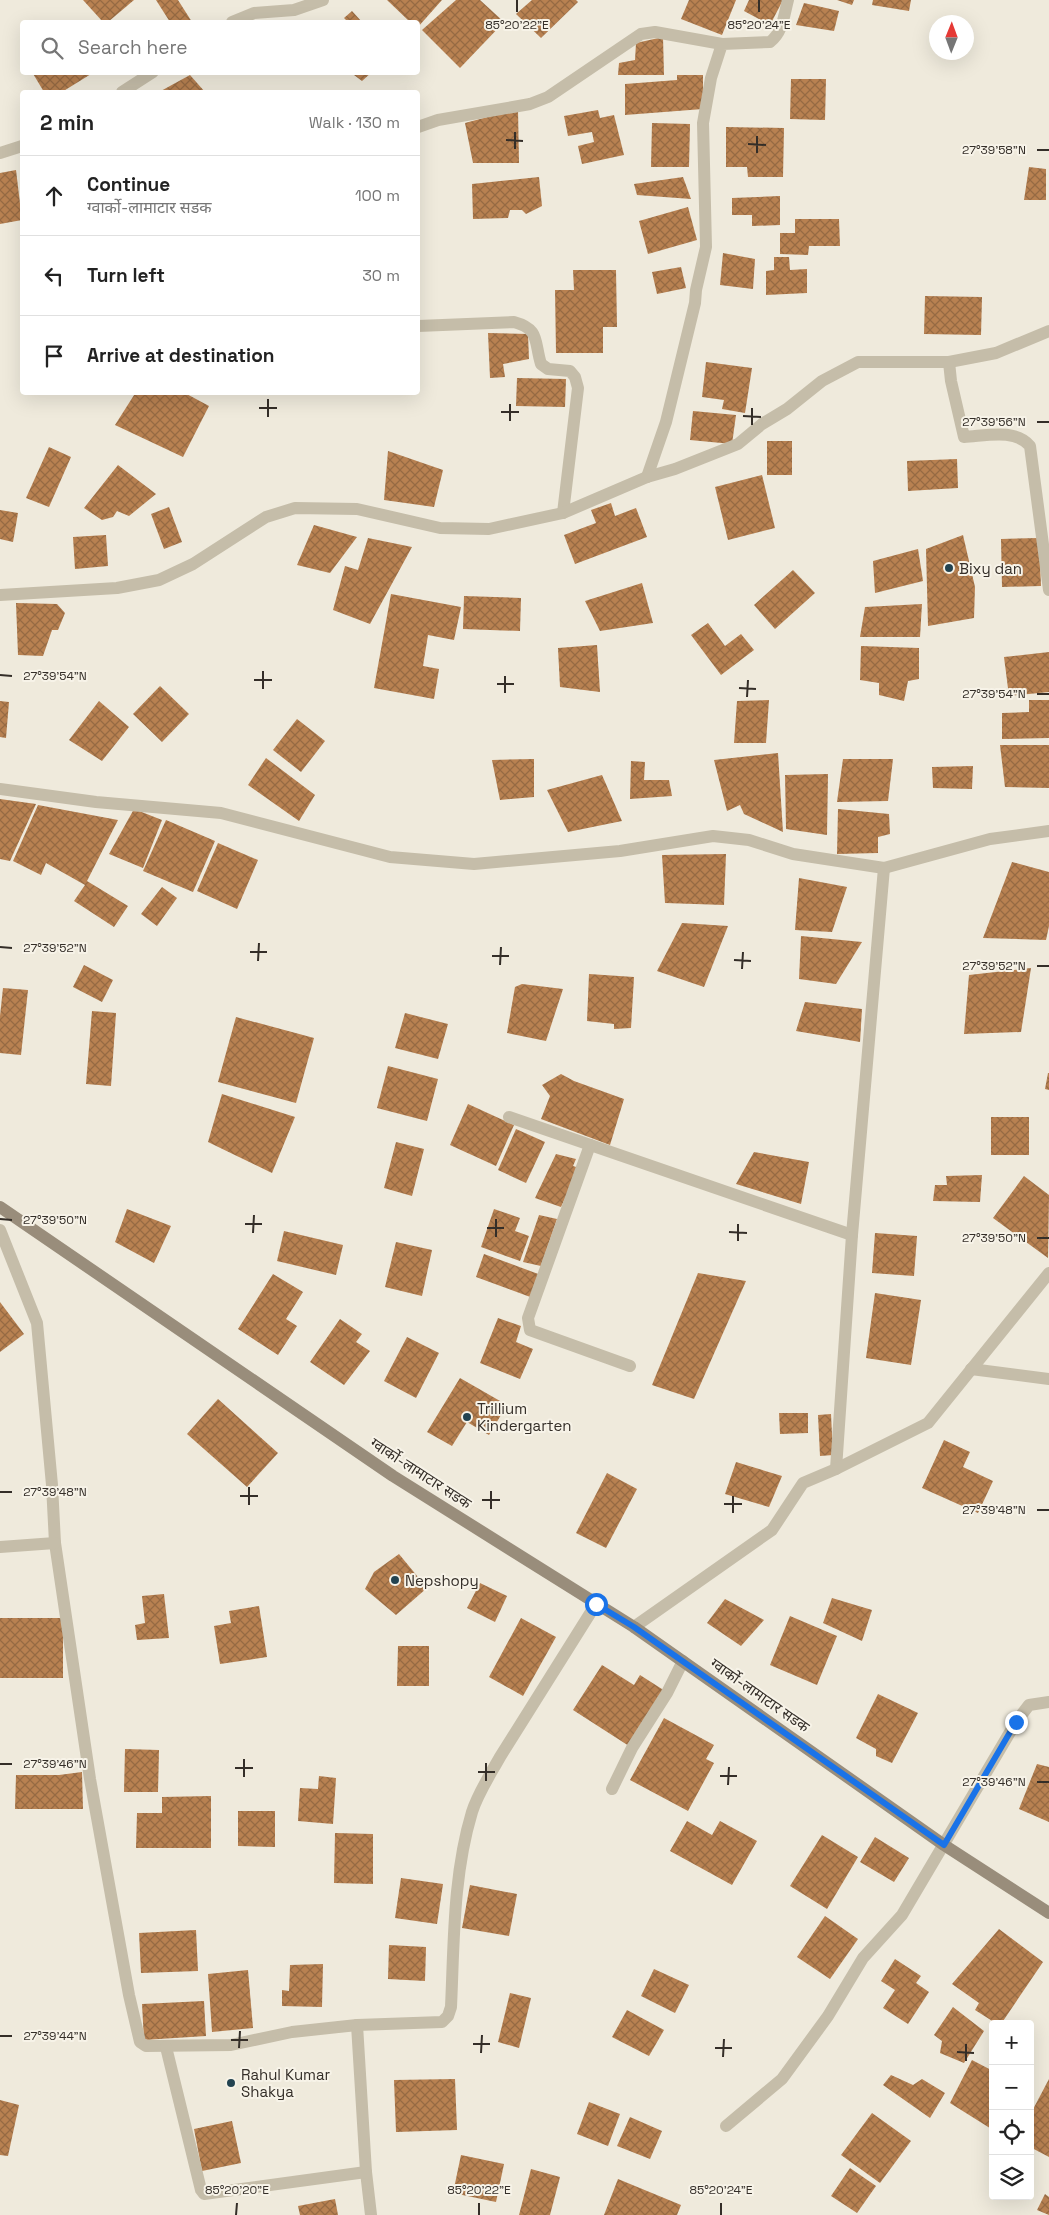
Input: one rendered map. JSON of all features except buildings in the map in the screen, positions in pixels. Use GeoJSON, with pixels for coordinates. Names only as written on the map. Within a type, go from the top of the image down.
{"type":"FeatureCollection","features":[{"type":"Feature","properties":{"kind":"main road","name":"ग्वार्को-लामाटार सडक"},"geometry":{"type":"LineString","coordinates":[[0,1207],[393,1476],[634,1627],[944,1845],[1049,1913]]}},
{"type":"Feature","properties":{"kind":"street"},"geometry":{"type":"LineString","coordinates":[[238,20],[254,14],[294,10],[323,0]]}},
{"type":"Feature","properties":{"kind":"street"},"geometry":{"type":"LineString","coordinates":[[420,126],[438,120],[530,104],[548,98],[641,34],[655,32],[722,44],[770,42],[780,32],[788,0]]}},
{"type":"Feature","properties":{"kind":"street"},"geometry":{"type":"LineString","coordinates":[[647,477],[666,422],[695,303],[696,290],[706,247],[703,123],[710,78],[722,44]]}},
{"type":"Feature","properties":{"kind":"street"},"geometry":{"type":"LineString","coordinates":[[125,90],[148,75]]}},
{"type":"Feature","properties":{"kind":"street"},"geometry":{"type":"LineString","coordinates":[[0,153],[20,147]]}},
{"type":"Feature","properties":{"kind":"street"},"geometry":{"type":"LineString","coordinates":[[420,326],[514,322],[528,326],[534,334],[541,364],[548,369],[570,371],[575,377],[578,388],[563,513]]}},
{"type":"Feature","properties":{"kind":"street"},"geometry":{"type":"LineString","coordinates":[[0,595],[116,588],[159,580],[193,564],[266,516],[294,508],[357,509],[440,528],[490,529],[563,513],[647,477],[675,469],[738,444],[762,424],[787,409],[822,381],[858,362],[949,362],[996,352],[1049,331]]}},
{"type":"Feature","properties":{"kind":"street"},"geometry":{"type":"LineString","coordinates":[[949,362],[951,381],[964,437],[1015,435],[1025,439],[1030,446],[1049,590]]}},
{"type":"Feature","properties":{"kind":"street"},"geometry":{"type":"LineString","coordinates":[[0,788],[96,802],[221,814],[390,856],[474,864],[620,851],[713,836],[749,840],[793,854],[884,868],[990,839],[1049,831]]}},
{"type":"Feature","properties":{"kind":"street"},"geometry":{"type":"LineString","coordinates":[[836,1469],[852,1235],[884,868]]}},
{"type":"Feature","properties":{"kind":"street"},"geometry":{"type":"LineString","coordinates":[[509,1117],[852,1235]]}},
{"type":"Feature","properties":{"kind":"street"},"geometry":{"type":"LineString","coordinates":[[590,1145],[528,1318],[528,1324],[530,1330],[630,1366]]}},
{"type":"Feature","properties":{"kind":"street"},"geometry":{"type":"LineString","coordinates":[[0,1230],[37,1323],[52,1485],[54,1543],[90,1779],[129,1995],[140,2042],[146,2046],[231,2045],[292,2032],[357,2025],[436,2024],[442,2022],[448,2016],[451,2007],[458,1867],[472,1811],[485,1783],[596,1604]]}},
{"type":"Feature","properties":{"kind":"street"},"geometry":{"type":"LineString","coordinates":[[634,1627],[772,1530],[803,1483],[836,1469],[928,1423],[1049,1273]]}},
{"type":"Feature","properties":{"kind":"street"},"geometry":{"type":"LineString","coordinates":[[971,1369],[1049,1379]]}},
{"type":"Feature","properties":{"kind":"street"},"geometry":{"type":"LineString","coordinates":[[0,1547],[54,1543]]}},
{"type":"Feature","properties":{"kind":"street"},"geometry":{"type":"LineString","coordinates":[[612,1789],[632,1748],[668,1693],[683,1661]]}},
{"type":"Feature","properties":{"kind":"street"},"geometry":{"type":"LineString","coordinates":[[726,2126],[782,2079],[828,2016],[862,1958],[902,1915],[1016,1722],[1029,1705],[1049,1702]]}},
{"type":"Feature","properties":{"kind":"street"},"geometry":{"type":"LineString","coordinates":[[357,2025],[366,2172],[371,2215]]}},
{"type":"Feature","properties":{"kind":"street"},"geometry":{"type":"LineString","coordinates":[[166,2047],[201,2190],[204,2194],[366,2172]]}},
{"type":"Feature","properties":{"kind":"place","name":"Bixy dan"},"geometry":{"type":"Point","coordinates":[949,568]}},
{"type":"Feature","properties":{"kind":"place","name":"Trillium Kindergarten"},"geometry":{"type":"Point","coordinates":[467,1417]}},
{"type":"Feature","properties":{"kind":"place","name":"Nepshopy"},"geometry":{"type":"Point","coordinates":[395,1580]}},
{"type":"Feature","properties":{"kind":"place","name":"Rahul Kumar Shakya"},"geometry":{"type":"Point","coordinates":[231,2083]}},
{"type":"Feature","properties":{"kind":"route"},"geometry":{"type":"LineString","coordinates":[[596,1604],[634,1627],[944,1845],[1016,1722]]}}]}
